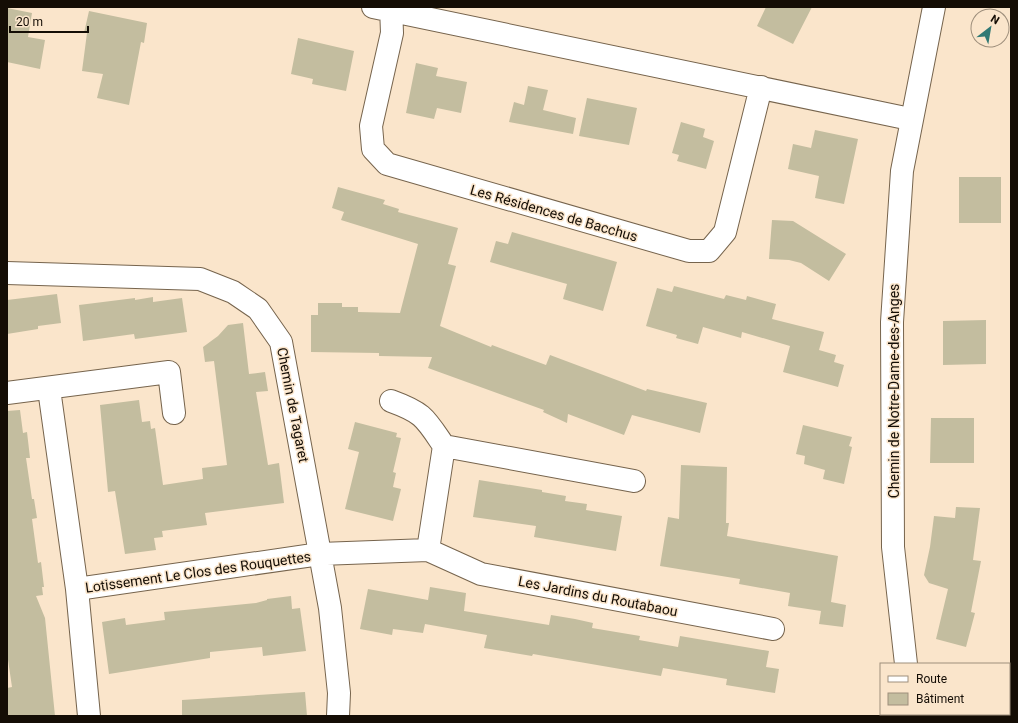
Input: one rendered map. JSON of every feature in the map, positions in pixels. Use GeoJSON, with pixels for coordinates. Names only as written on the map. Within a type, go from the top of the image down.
{"type":"FeatureCollection","features":[{"type":"Feature","properties":{"kind":"street","name":"Chemin de Notre-Dame-des-Anges"},"geometry":{"type":"LineString","coordinates":[[906,663],[893,547],[892,322],[902,171],[910,119],[934,7]]}},
{"type":"Feature","properties":{"kind":"street","name":"Les Résidences de Bacchus"},"geometry":{"type":"LineString","coordinates":[[761,87],[725,232],[709,252],[689,251],[387,164],[373,149],[371,126],[392,33],[385,9],[761,87],[910,119]]}},
{"type":"Feature","properties":{"kind":"street","name":"Chemin de Tagaret"},"geometry":{"type":"LineString","coordinates":[[7,273],[200,279],[233,292],[258,309],[281,342],[330,608],[339,693],[338,716]]}},
{"type":"Feature","properties":{"kind":"street"},"geometry":{"type":"LineString","coordinates":[[7,393],[49,389],[170,372],[174,413]]}},
{"type":"Feature","properties":{"kind":"street","name":"Lotissement Le Clos des Rouquettes"},"geometry":{"type":"LineString","coordinates":[[49,389],[77,589],[89,716]]}},
{"type":"Feature","properties":{"kind":"street"},"geometry":{"type":"LineString","coordinates":[[391,402],[412,409],[424,417],[444,446],[428,550]]}},
{"type":"Feature","properties":{"kind":"street"},"geometry":{"type":"LineString","coordinates":[[444,446],[634,482]]}},
{"type":"Feature","properties":{"kind":"street","name":"Les Jardins du Routabaou"},"geometry":{"type":"LineString","coordinates":[[320,554],[428,550],[481,574],[773,629]]}},
{"type":"Feature","properties":{"kind":"street","name":"Lotissement Le Clos des Rouquettes"},"geometry":{"type":"LineString","coordinates":[[77,589],[320,554]]}},
{"type":"Feature","properties":{"kind":"building"},"geometry":{"type":"Polygon","coordinates":[[[766,7],[812,7],[793,44],[757,26],[766,7]]]}},
{"type":"Feature","properties":{"kind":"building"},"geometry":{"type":"Polygon","coordinates":[[[7,8],[32,13],[28,37],[45,40],[40,69],[7,62],[7,8]]]}},
{"type":"Feature","properties":{"kind":"building"},"geometry":{"type":"Polygon","coordinates":[[[89,11],[147,23],[144,43],[141,42],[129,105],[97,98],[103,74],[82,71],[87,33],[84,33],[89,11]]]}},
{"type":"Feature","properties":{"kind":"building"},"geometry":{"type":"Polygon","coordinates":[[[298,38],[354,51],[346,91],[312,84],[313,79],[291,74],[298,38]]]}},
{"type":"Feature","properties":{"kind":"building"},"geometry":{"type":"Polygon","coordinates":[[[416,63],[438,68],[436,76],[467,82],[461,113],[437,108],[434,119],[406,113],[416,63]]]}},
{"type":"Feature","properties":{"kind":"building"},"geometry":{"type":"Polygon","coordinates":[[[528,86],[548,90],[543,110],[576,118],[573,134],[509,122],[514,102],[524,105],[528,86]]]}},
{"type":"Feature","properties":{"kind":"building"},"geometry":{"type":"Polygon","coordinates":[[[587,98],[637,108],[629,145],[579,136],[587,98]]]}},
{"type":"Feature","properties":{"kind":"building"},"geometry":{"type":"Polygon","coordinates":[[[681,122],[705,129],[703,137],[714,141],[706,169],[677,161],[679,155],[672,153],[681,122]]]}},
{"type":"Feature","properties":{"kind":"building"},"geometry":{"type":"Polygon","coordinates":[[[815,130],[858,139],[844,204],[815,198],[819,176],[788,169],[793,144],[811,148],[815,130]]]}},
{"type":"Feature","properties":{"kind":"building"},"geometry":{"type":"Polygon","coordinates":[[[959,177],[1001,177],[1001,223],[959,223],[959,177]]]}},
{"type":"Feature","properties":{"kind":"building"},"geometry":{"type":"Polygon","coordinates":[[[338,187],[385,200],[383,204],[399,209],[398,212],[458,228],[448,264],[456,266],[440,326],[491,347],[492,345],[546,365],[550,355],[646,391],[647,389],[707,403],[700,433],[632,415],[624,435],[568,414],[567,423],[543,412],[544,410],[428,368],[432,357],[379,356],[379,353],[311,352],[311,315],[318,315],[318,303],[342,303],[342,307],[358,307],[358,312],[400,313],[418,244],[341,220],[344,212],[332,208],[338,187]]]}},
{"type":"Feature","properties":{"kind":"building"},"geometry":{"type":"Polygon","coordinates":[[[772,220],[793,221],[846,254],[829,281],[801,263],[789,260],[769,259],[772,220]]]}},
{"type":"Feature","properties":{"kind":"building"},"geometry":{"type":"Polygon","coordinates":[[[512,232],[617,262],[603,311],[563,299],[567,284],[490,262],[496,241],[508,244],[512,232]]]}},
{"type":"Feature","properties":{"kind":"building"},"geometry":{"type":"Polygon","coordinates":[[[674,286],[724,299],[726,295],[746,300],[747,296],[776,304],[772,319],[824,332],[819,350],[836,355],[834,362],[844,365],[838,387],[783,372],[790,346],[742,332],[741,338],[703,327],[698,344],[676,338],[677,335],[646,326],[657,288],[672,292],[674,286]]]}},
{"type":"Feature","properties":{"kind":"building"},"geometry":{"type":"Polygon","coordinates":[[[57,294],[61,323],[38,326],[38,329],[7,334],[7,300],[57,294]]]}},
{"type":"Feature","properties":{"kind":"building"},"geometry":{"type":"Polygon","coordinates":[[[153,297],[153,302],[182,298],[187,332],[135,339],[134,334],[83,341],[79,305],[153,297]]]}},
{"type":"Feature","properties":{"kind":"building"},"geometry":{"type":"Polygon","coordinates":[[[986,320],[986,364],[943,365],[943,321],[986,320]]]}},
{"type":"Feature","properties":{"kind":"building"},"geometry":{"type":"Polygon","coordinates":[[[243,323],[249,374],[265,372],[268,391],[256,392],[268,465],[279,463],[284,503],[205,513],[207,525],[162,531],[163,537],[154,538],[156,550],[125,554],[115,491],[108,492],[100,405],[139,400],[142,422],[150,421],[151,429],[155,428],[163,485],[203,479],[202,468],[227,465],[214,361],[205,362],[203,347],[218,336],[228,325],[243,323]]]}},
{"type":"Feature","properties":{"kind":"building"},"geometry":{"type":"Polygon","coordinates":[[[20,410],[23,433],[27,432],[30,458],[26,458],[32,499],[34,499],[37,518],[32,519],[38,563],[41,562],[44,587],[42,587],[43,595],[36,596],[45,618],[55,716],[7,716],[7,688],[12,687],[7,653],[7,411],[20,410]]]}},
{"type":"Feature","properties":{"kind":"building"},"geometry":{"type":"Polygon","coordinates":[[[931,418],[974,418],[974,463],[930,463],[931,418]]]}},
{"type":"Feature","properties":{"kind":"building"},"geometry":{"type":"Polygon","coordinates":[[[355,422],[397,433],[396,437],[401,438],[393,472],[396,473],[393,487],[401,489],[393,521],[345,509],[359,452],[348,449],[355,422]]]}},
{"type":"Feature","properties":{"kind":"building"},"geometry":{"type":"Polygon","coordinates":[[[803,425],[852,437],[849,446],[852,447],[844,484],[823,479],[825,470],[804,464],[805,456],[796,454],[803,425]]]}},
{"type":"Feature","properties":{"kind":"building"},"geometry":{"type":"Polygon","coordinates":[[[681,465],[727,467],[726,523],[729,523],[727,536],[838,556],[831,602],[846,605],[843,627],[819,624],[821,611],[788,606],[790,593],[739,584],[740,579],[660,566],[668,517],[679,519],[681,465]]]}},
{"type":"Feature","properties":{"kind":"building"},"geometry":{"type":"Polygon","coordinates":[[[479,480],[542,490],[542,492],[566,496],[565,501],[587,504],[586,510],[622,516],[616,551],[534,537],[536,526],[473,517],[479,480]]]}},
{"type":"Feature","properties":{"kind":"building"},"geometry":{"type":"Polygon","coordinates":[[[956,507],[980,508],[973,560],[981,561],[971,612],[975,613],[966,647],[936,639],[948,589],[929,583],[924,575],[930,547],[934,516],[955,518],[956,507]]]}},
{"type":"Feature","properties":{"kind":"building"},"geometry":{"type":"Polygon","coordinates":[[[430,587],[466,593],[464,611],[549,625],[551,615],[575,619],[593,623],[592,628],[640,636],[639,640],[678,647],[680,636],[769,651],[766,667],[779,669],[775,693],[726,685],[727,679],[663,668],[661,676],[533,654],[532,656],[484,648],[487,635],[425,624],[423,633],[393,629],[392,635],[360,629],[368,589],[428,600],[430,587]]]}},
{"type":"Feature","properties":{"kind":"building"},"geometry":{"type":"Polygon","coordinates":[[[291,596],[292,609],[300,608],[306,651],[263,656],[262,647],[210,652],[210,658],[109,674],[102,622],[125,618],[126,625],[165,620],[164,612],[256,603],[267,599],[291,596]]]}},
{"type":"Feature","properties":{"kind":"building"},"geometry":{"type":"Polygon","coordinates":[[[305,692],[307,716],[182,716],[182,700],[305,692]]]}}]}
